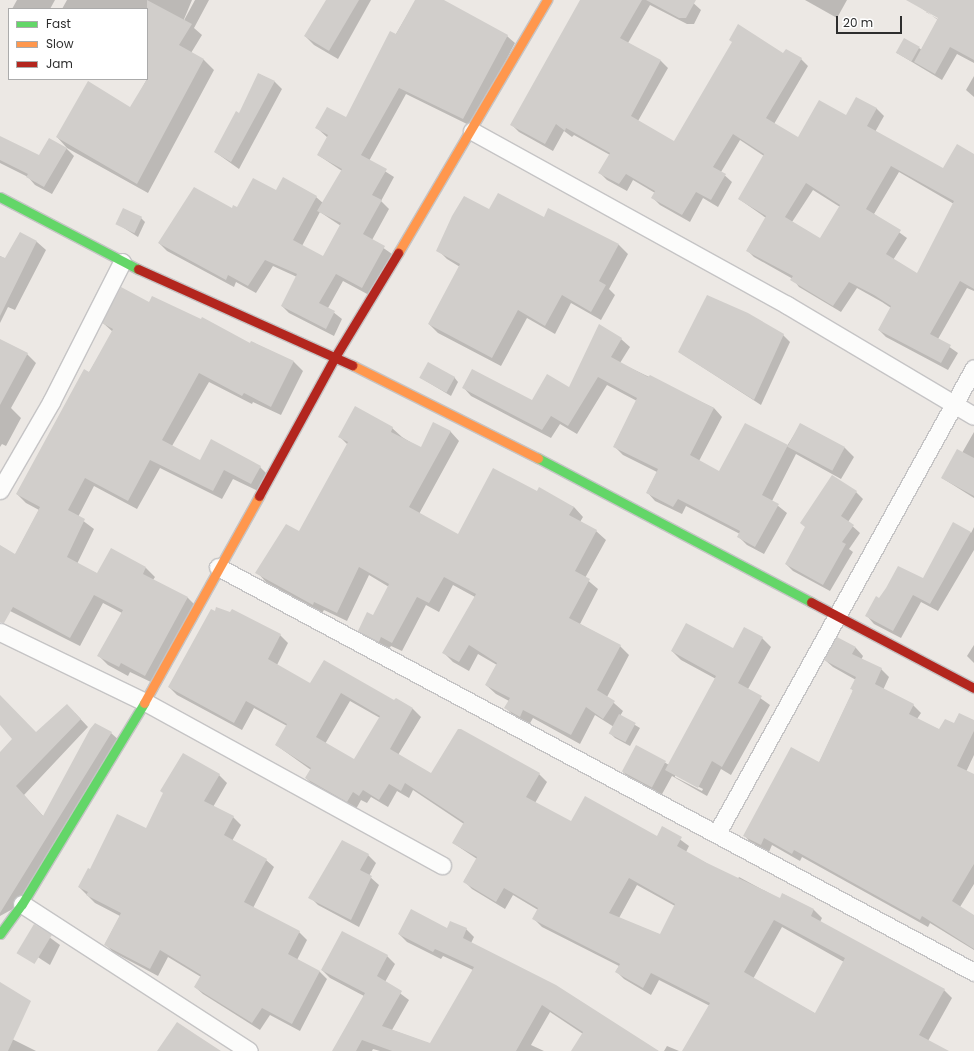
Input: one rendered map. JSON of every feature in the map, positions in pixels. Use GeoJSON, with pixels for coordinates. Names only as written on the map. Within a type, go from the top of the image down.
{"type":"FeatureCollection","features":[{"type":"Feature","properties":{"kind":"street"},"geometry":{"type":"LineString","coordinates":[[0,934],[22,904],[145,702],[335,357],[472,132],[547,0]]}},
{"type":"Feature","properties":{"kind":"street"},"geometry":{"type":"LineString","coordinates":[[472,132],[787,305],[953,405],[974,416]]}},
{"type":"Feature","properties":{"kind":"street"},"geometry":{"type":"LineString","coordinates":[[0,197],[122,262],[335,357],[549,463],[974,688]]}},
{"type":"Feature","properties":{"kind":"street"},"geometry":{"type":"LineString","coordinates":[[0,490],[51,402],[122,262]]}},
{"type":"Feature","properties":{"kind":"street"},"geometry":{"type":"LineString","coordinates":[[717,833],[839,616],[974,368]]}},
{"type":"Feature","properties":{"kind":"street"},"geometry":{"type":"LineString","coordinates":[[218,567],[974,972]]}},
{"type":"Feature","properties":{"kind":"street"},"geometry":{"type":"LineString","coordinates":[[0,632],[145,702],[442,865]]}},
{"type":"Feature","properties":{"kind":"street"},"geometry":{"type":"LineString","coordinates":[[22,904],[248,1051]]}},
{"type":"Feature","properties":{"kind":"building"},"geometry":{"type":"Polygon","coordinates":[[[147,0],[192,24],[179,45],[204,59],[137,184],[56,137],[88,81],[130,107],[146,80],[148,80],[147,0]]]}},
{"type":"Feature","properties":{"kind":"building"},"geometry":{"type":"Polygon","coordinates":[[[326,0],[359,0],[329,51],[304,36],[326,0]]]}},
{"type":"Feature","properties":{"kind":"building"},"geometry":{"type":"Polygon","coordinates":[[[415,0],[444,0],[508,35],[463,119],[399,88],[361,155],[387,169],[372,195],[382,200],[363,234],[385,246],[362,288],[336,274],[319,303],[335,311],[326,329],[281,306],[297,274],[265,260],[248,286],[228,275],[226,280],[158,243],[194,187],[232,208],[233,205],[237,207],[253,178],[276,190],[283,177],[317,196],[293,240],[323,256],[341,223],[317,211],[342,169],[317,155],[328,135],[315,128],[327,107],[346,117],[390,31],[396,34],[415,0]]]}},
{"type":"Feature","properties":{"kind":"building"},"geometry":{"type":"Polygon","coordinates":[[[580,0],[642,0],[620,38],[661,60],[631,116],[674,141],[732,42],[729,40],[738,24],[783,53],[786,49],[802,58],[766,118],[798,137],[819,100],[846,115],[856,97],[877,108],[867,126],[943,168],[957,144],[974,154],[974,289],[960,281],[930,334],[951,345],[941,363],[878,330],[891,306],[874,295],[849,282],[833,306],[790,280],[793,276],[746,251],[766,216],[738,199],[764,154],[733,134],[713,167],[726,174],[711,200],[696,192],[682,215],[651,198],[655,191],[626,174],[619,184],[598,173],[610,153],[566,128],[565,131],[556,124],[545,144],[510,125],[580,0]],[[891,166],[866,209],[901,230],[886,254],[917,273],[954,201],[891,166]],[[806,183],[785,217],[820,238],[840,205],[806,183]]]}},
{"type":"Feature","properties":{"kind":"building"},"geometry":{"type":"Polygon","coordinates":[[[646,0],[696,0],[686,18],[679,18],[646,0]]]}},
{"type":"Feature","properties":{"kind":"building"},"geometry":{"type":"Polygon","coordinates":[[[906,0],[974,0],[974,60],[950,47],[935,74],[914,62],[938,18],[906,0]]]}},
{"type":"Feature","properties":{"kind":"building"},"geometry":{"type":"Polygon","coordinates":[[[904,38],[920,47],[912,62],[896,53],[904,38]]]}},
{"type":"Feature","properties":{"kind":"building"},"geometry":{"type":"Polygon","coordinates":[[[258,73],[275,81],[231,162],[214,152],[236,111],[239,113],[258,73]]]}},
{"type":"Feature","properties":{"kind":"building"},"geometry":{"type":"Polygon","coordinates":[[[0,136],[39,155],[49,138],[67,148],[44,187],[26,177],[28,174],[0,160],[0,136]]]}},
{"type":"Feature","properties":{"kind":"building"},"geometry":{"type":"Polygon","coordinates":[[[498,193],[544,217],[548,208],[619,244],[599,281],[606,285],[591,312],[562,295],[545,326],[518,310],[492,358],[428,324],[460,264],[436,251],[452,216],[464,196],[489,209],[498,193]]]}},
{"type":"Feature","properties":{"kind":"building"},"geometry":{"type":"Polygon","coordinates":[[[123,208],[142,217],[134,233],[115,224],[123,208]]]}},
{"type":"Feature","properties":{"kind":"building"},"geometry":{"type":"Polygon","coordinates":[[[20,232],[37,241],[0,316],[0,256],[5,258],[20,232]]]}},
{"type":"Feature","properties":{"kind":"building"},"geometry":{"type":"Polygon","coordinates":[[[121,287],[149,302],[152,296],[201,319],[202,317],[250,343],[251,341],[294,361],[271,407],[244,393],[242,396],[199,373],[162,440],[200,460],[211,439],[261,466],[251,484],[224,470],[213,491],[150,460],[128,501],[85,478],[68,510],[85,519],[67,557],[97,573],[111,548],[146,567],[143,574],[188,597],[145,676],[121,663],[119,667],[97,656],[123,610],[94,595],[70,638],[13,607],[4,623],[0,622],[0,545],[15,554],[40,507],[16,494],[84,369],[89,372],[113,329],[102,323],[121,287]]]}},
{"type":"Feature","properties":{"kind":"building"},"geometry":{"type":"Polygon","coordinates":[[[707,295],[748,313],[784,334],[754,400],[678,352],[707,295]]]}},
{"type":"Feature","properties":{"kind":"building"},"geometry":{"type":"Polygon","coordinates":[[[599,324],[622,338],[611,357],[648,377],[650,375],[714,408],[690,455],[719,471],[745,423],[788,445],[762,495],[779,504],[755,547],[737,537],[740,531],[678,499],[673,507],[646,493],[658,469],[613,447],[637,398],[598,377],[568,426],[551,416],[542,430],[462,388],[472,369],[532,400],[547,374],[569,387],[599,324]]]}},
{"type":"Feature","properties":{"kind":"building"},"geometry":{"type":"Polygon","coordinates":[[[0,339],[28,353],[0,405],[0,339]]]}},
{"type":"Feature","properties":{"kind":"building"},"geometry":{"type":"Polygon","coordinates":[[[428,362],[455,377],[446,393],[419,378],[428,362]]]}},
{"type":"Feature","properties":{"kind":"building"},"geometry":{"type":"Polygon","coordinates":[[[355,406],[393,427],[391,432],[421,447],[433,422],[451,431],[409,507],[458,534],[493,468],[537,491],[539,487],[574,507],[569,515],[597,530],[575,571],[590,579],[569,618],[621,645],[597,690],[615,701],[603,719],[586,707],[571,735],[523,710],[520,717],[504,708],[510,698],[485,685],[497,663],[469,645],[459,662],[442,653],[476,594],[444,577],[429,603],[417,597],[392,643],[381,637],[379,642],[358,631],[367,612],[373,615],[389,584],[359,567],[337,613],[314,602],[313,605],[255,573],[286,524],[299,531],[348,442],[338,437],[355,406]]]}},
{"type":"Feature","properties":{"kind":"building"},"geometry":{"type":"Polygon","coordinates":[[[800,423],[845,447],[832,471],[787,447],[800,423]]]}},
{"type":"Feature","properties":{"kind":"building"},"geometry":{"type":"Polygon","coordinates":[[[957,449],[974,458],[974,496],[941,478],[957,449]]]}},
{"type":"Feature","properties":{"kind":"building"},"geometry":{"type":"Polygon","coordinates":[[[832,475],[857,491],[841,516],[854,525],[842,542],[846,544],[823,585],[785,564],[805,527],[800,523],[832,475]]]}},
{"type":"Feature","properties":{"kind":"building"},"geometry":{"type":"Polygon","coordinates":[[[953,522],[971,532],[930,604],[913,595],[893,631],[865,616],[876,596],[879,598],[886,588],[898,566],[923,578],[953,522]]]}},
{"type":"Feature","properties":{"kind":"building"},"geometry":{"type":"Polygon","coordinates":[[[216,607],[230,612],[232,609],[281,634],[268,659],[310,683],[324,660],[394,700],[396,698],[413,708],[390,749],[431,773],[458,729],[461,729],[540,773],[526,797],[571,821],[585,796],[657,836],[662,826],[682,837],[677,846],[707,863],[780,898],[782,893],[814,909],[811,916],[945,989],[919,1035],[949,1051],[682,1051],[710,1003],[651,973],[643,988],[615,972],[620,964],[532,919],[538,908],[504,888],[496,902],[463,882],[477,857],[452,843],[464,822],[405,783],[401,791],[389,784],[379,800],[363,790],[359,796],[353,792],[347,802],[305,778],[311,768],[275,745],[287,724],[246,701],[234,723],[168,687],[211,609],[215,611],[216,607]],[[341,693],[316,737],[354,759],[380,716],[341,693]],[[629,878],[609,913],[660,934],[675,904],[629,878]],[[774,920],[744,972],[815,1013],[845,958],[774,920]]]}},
{"type":"Feature","properties":{"kind":"building"},"geometry":{"type":"Polygon","coordinates":[[[686,623],[733,648],[744,627],[763,637],[738,683],[762,696],[722,767],[712,761],[698,788],[665,770],[716,676],[671,651],[686,623]]]}},
{"type":"Feature","properties":{"kind":"building"},"geometry":{"type":"Polygon","coordinates":[[[837,637],[856,647],[852,654],[882,668],[875,684],[914,704],[909,714],[939,729],[945,719],[954,723],[959,713],[974,720],[974,731],[957,766],[974,774],[974,864],[952,901],[974,915],[974,949],[922,916],[920,920],[794,850],[792,854],[764,838],[761,845],[743,836],[791,747],[819,762],[853,690],[850,689],[856,677],[824,660],[837,637]]]}},
{"type":"Feature","properties":{"kind":"building"},"geometry":{"type":"Polygon","coordinates":[[[0,695],[36,732],[67,704],[81,719],[16,786],[43,816],[90,729],[95,723],[112,732],[0,913],[0,752],[12,739],[0,725],[0,695]]]}},
{"type":"Feature","properties":{"kind":"building"},"geometry":{"type":"Polygon","coordinates":[[[619,714],[636,723],[625,742],[609,733],[619,714]]]}},
{"type":"Feature","properties":{"kind":"building"},"geometry":{"type":"Polygon","coordinates":[[[636,745],[666,761],[652,787],[622,771],[636,745]]]}},
{"type":"Feature","properties":{"kind":"building"},"geometry":{"type":"Polygon","coordinates":[[[183,753],[220,774],[204,801],[234,816],[224,835],[267,859],[244,902],[300,931],[288,954],[320,971],[292,1024],[262,1008],[252,1023],[194,987],[201,975],[160,950],[150,969],[104,945],[121,913],[86,895],[88,892],[78,887],[88,868],[90,869],[117,814],[146,828],[163,793],[160,791],[183,753]]]}},
{"type":"Feature","properties":{"kind":"building"},"geometry":{"type":"Polygon","coordinates":[[[342,840],[369,854],[360,870],[372,876],[351,920],[308,898],[342,840]]]}},
{"type":"Feature","properties":{"kind":"building"},"geometry":{"type":"Polygon","coordinates":[[[411,909],[447,928],[450,921],[467,928],[463,938],[556,985],[659,1051],[571,1051],[583,1032],[542,1005],[516,1051],[392,1051],[362,1040],[356,1051],[332,1051],[365,993],[321,970],[342,931],[388,955],[377,976],[402,991],[382,1026],[430,1043],[474,967],[435,949],[433,952],[398,934],[411,909]]]}},
{"type":"Feature","properties":{"kind":"building"},"geometry":{"type":"Polygon","coordinates":[[[34,924],[52,935],[34,964],[16,953],[34,924]]]}},
{"type":"Feature","properties":{"kind":"building"},"geometry":{"type":"Polygon","coordinates":[[[0,982],[31,1001],[8,1051],[0,1051],[0,982]]]}},
{"type":"Feature","properties":{"kind":"building"},"geometry":{"type":"Polygon","coordinates":[[[177,1022],[198,1036],[221,1051],[157,1051],[177,1022]]]}},
{"type":"Feature","properties":{"kind":"traffic: fast"},"geometry":{"type":"LineString","coordinates":[[0,197],[138,269]]}},
{"type":"Feature","properties":{"kind":"traffic: fast"},"geometry":{"type":"LineString","coordinates":[[538,458],[811,602]]}},
{"type":"Feature","properties":{"kind":"traffic: fast"},"geometry":{"type":"LineString","coordinates":[[0,934],[22,904],[144,703]]}},
{"type":"Feature","properties":{"kind":"traffic: slow"},"geometry":{"type":"LineString","coordinates":[[398,253],[547,0]]}},
{"type":"Feature","properties":{"kind":"traffic: slow"},"geometry":{"type":"LineString","coordinates":[[352,365],[538,458]]}},
{"type":"Feature","properties":{"kind":"traffic: slow"},"geometry":{"type":"LineString","coordinates":[[144,703],[259,496]]}},
{"type":"Feature","properties":{"kind":"traffic: jam"},"geometry":{"type":"LineString","coordinates":[[259,496],[335,357],[398,253]]}},
{"type":"Feature","properties":{"kind":"traffic: jam"},"geometry":{"type":"LineString","coordinates":[[138,269],[352,365]]}},
{"type":"Feature","properties":{"kind":"traffic: jam"},"geometry":{"type":"LineString","coordinates":[[811,602],[974,688]]}}]}
